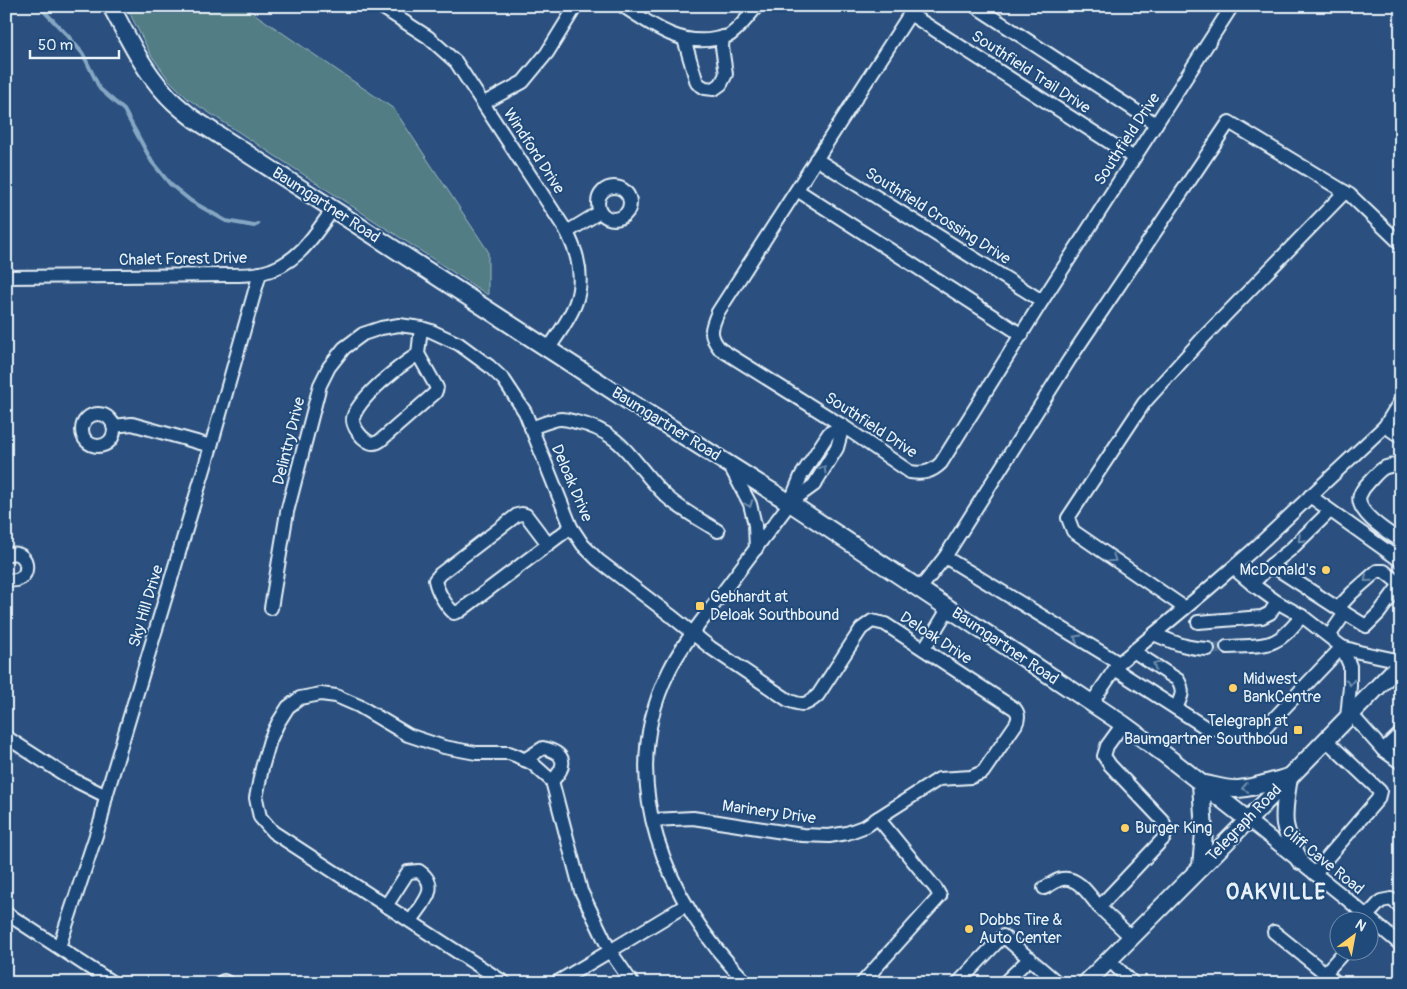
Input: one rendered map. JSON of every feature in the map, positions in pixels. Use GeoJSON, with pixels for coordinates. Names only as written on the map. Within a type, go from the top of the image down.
{"type":"FeatureCollection","features":[{"type":"Feature","properties":{"kind":"main road","name":"Baumgartner Road"},"geometry":{"type":"LineString","coordinates":[[111,6],[151,76],[165,93],[194,119],[790,503],[1123,724],[1248,820]]}},
{"type":"Feature","properties":{"kind":"main road","name":"Telegraph Road"},"geometry":{"type":"LineString","coordinates":[[1086,983],[1400,663]]}},
{"type":"Feature","properties":{"kind":"main road"},"geometry":{"type":"LineString","coordinates":[[1201,867],[1204,832],[1201,783],[1236,789],[1249,788],[1289,777],[1285,824],[1288,837],[1300,861]]}},
{"type":"Feature","properties":{"kind":"street","name":"Windford Drive"},"geometry":{"type":"LineString","coordinates":[[380,6],[395,10],[456,62],[567,232],[577,258],[581,279],[580,290],[576,305],[549,348]]}},
{"type":"Feature","properties":{"kind":"street"},"geometry":{"type":"LineString","coordinates":[[484,103],[523,82],[546,54],[576,6]]}},
{"type":"Feature","properties":{"kind":"street"},"geometry":{"type":"LineString","coordinates":[[623,6],[658,29],[687,40],[711,40],[729,36],[743,24],[757,6]]}},
{"type":"Feature","properties":{"kind":"street","name":"Southfield Trail Drive"},"geometry":{"type":"LineString","coordinates":[[975,6],[1156,124]]}},
{"type":"Feature","properties":{"kind":"street","name":"Southfield Drive"},"geometry":{"type":"LineString","coordinates":[[913,10],[718,312],[713,322],[711,333],[714,342],[720,349],[843,426],[910,472],[919,473],[935,469],[941,464],[1042,301],[1232,6]]}},
{"type":"Feature","properties":{"kind":"street","name":"Southfield Trail Drive"},"geometry":{"type":"LineString","coordinates":[[913,10],[1134,158]]}},
{"type":"Feature","properties":{"kind":"street"},"geometry":{"type":"LineString","coordinates":[[684,39],[697,83],[705,88],[714,90],[726,74],[722,47],[723,37]]}},
{"type":"Feature","properties":{"kind":"street"},"geometry":{"type":"LineString","coordinates":[[919,590],[945,557],[1068,360],[1229,122],[1350,194],[1401,244]]}},
{"type":"Feature","properties":{"kind":"street","name":"Southfield Crossing Drive"},"geometry":{"type":"LineString","coordinates":[[816,159],[1042,301]]}},
{"type":"Feature","properties":{"kind":"street"},"geometry":{"type":"LineString","coordinates":[[797,190],[1022,335]]}},
{"type":"Feature","properties":{"kind":"street"},"geometry":{"type":"LineString","coordinates":[[1186,608],[1073,531],[1068,518],[1144,404],[1202,338],[1345,192]]}},
{"type":"Feature","properties":{"kind":"street","name":"Chalet Forest Drive"},"geometry":{"type":"LineString","coordinates":[[6,276],[220,276],[260,273],[286,264],[298,254],[333,209]]}},
{"type":"Feature","properties":{"kind":"street"},"geometry":{"type":"LineString","coordinates":[[567,232],[600,212]]}},
{"type":"Feature","properties":{"kind":"street","name":"Sky Hill Drive"},"geometry":{"type":"LineString","coordinates":[[58,947],[100,820],[211,446],[260,273]]}},
{"type":"Feature","properties":{"kind":"street","name":"Deloak Drive"},"geometry":{"type":"LineString","coordinates":[[398,325],[431,331],[459,344],[489,366],[504,380],[524,412],[571,527],[583,545],[598,560],[670,614],[692,634],[788,700],[799,705],[810,703],[818,696],[861,629],[872,621],[885,624],[1015,709],[1018,713],[1018,718],[983,772],[971,777],[939,780],[878,818]]}},
{"type":"Feature","properties":{"kind":"street","name":"Delintry Drive"},"geometry":{"type":"LineString","coordinates":[[271,608],[287,512],[320,385],[329,367],[344,348],[363,334],[398,325]]}},
{"type":"Feature","properties":{"kind":"street"},"geometry":{"type":"LineString","coordinates":[[418,354],[375,388],[353,417],[352,423],[358,432],[372,443],[377,443],[381,440],[435,393],[437,388],[418,354],[421,328]]}},
{"type":"Feature","properties":{"kind":"street"},"geometry":{"type":"LineString","coordinates":[[1091,704],[1117,666],[1253,550],[1385,426],[1401,400]]}},
{"type":"Feature","properties":{"kind":"street"},"geometry":{"type":"LineString","coordinates":[[531,428],[561,419],[583,423],[599,429],[616,439],[627,449],[667,497],[718,531]]}},
{"type":"Feature","properties":{"kind":"street"},"geometry":{"type":"LineString","coordinates":[[113,426],[132,424],[211,446]]}},
{"type":"Feature","properties":{"kind":"street"},"geometry":{"type":"LineString","coordinates":[[746,983],[700,928],[673,880],[667,864],[647,796],[646,754],[650,723],[661,687],[680,652],[790,503],[814,484],[837,448],[843,426]]}},
{"type":"Feature","properties":{"kind":"street"},"geometry":{"type":"LineString","coordinates":[[1385,426],[1401,437]]}},
{"type":"Feature","properties":{"kind":"street"},"geometry":{"type":"LineString","coordinates":[[728,464],[750,504],[755,525],[756,548]]}},
{"type":"Feature","properties":{"kind":"street"},"geometry":{"type":"LineString","coordinates":[[1401,464],[1383,466],[1364,487],[1359,496],[1360,506],[1372,520],[1401,542]]}},
{"type":"Feature","properties":{"kind":"street"},"geometry":{"type":"LineString","coordinates":[[1310,496],[1401,561]]}},
{"type":"Feature","properties":{"kind":"street"},"geometry":{"type":"LineString","coordinates":[[1252,584],[1330,511]]}},
{"type":"Feature","properties":{"kind":"street"},"geometry":{"type":"LineString","coordinates":[[548,544],[526,515],[517,514],[440,574],[435,580],[436,586],[451,610],[454,613],[460,611],[571,527]]}},
{"type":"Feature","properties":{"kind":"street"},"geometry":{"type":"LineString","coordinates":[[6,556],[14,554],[22,557],[26,568],[23,577],[15,581],[6,579]]}},
{"type":"Feature","properties":{"kind":"street"},"geometry":{"type":"LineString","coordinates":[[945,557],[1117,666],[1208,729],[1265,728],[1342,647]]}},
{"type":"Feature","properties":{"kind":"street"},"geometry":{"type":"LineString","coordinates":[[1271,565],[1342,610],[1366,626],[1383,609],[1401,583],[1384,571],[1377,571],[1358,587],[1342,610],[1329,636]]}},
{"type":"Feature","properties":{"kind":"street"},"geometry":{"type":"LineString","coordinates":[[1233,568],[1252,584],[1277,602],[1302,616],[1342,647],[1400,663]]}},
{"type":"Feature","properties":{"kind":"street"},"geometry":{"type":"LineString","coordinates":[[1198,622],[1262,617],[1270,613],[1277,602]]}},
{"type":"Feature","properties":{"kind":"street"},"geometry":{"type":"LineString","coordinates":[[924,649],[948,608]]}},
{"type":"Feature","properties":{"kind":"street"},"geometry":{"type":"LineString","coordinates":[[1227,647],[1274,642],[1284,635],[1302,616]]}},
{"type":"Feature","properties":{"kind":"street"},"geometry":{"type":"LineString","coordinates":[[1154,634],[1191,648],[1208,648]]}},
{"type":"Feature","properties":{"kind":"street"},"geometry":{"type":"LineString","coordinates":[[1342,647],[1350,666],[1349,716],[1368,732],[1383,750],[1401,763]]}},
{"type":"Feature","properties":{"kind":"street"},"geometry":{"type":"LineString","coordinates":[[1133,651],[1178,680],[1182,687],[1182,694],[1176,708]]}},
{"type":"Feature","properties":{"kind":"street"},"geometry":{"type":"LineString","coordinates":[[505,983],[273,832],[260,817],[256,798],[262,768],[270,740],[288,707],[300,698],[311,695],[336,696],[358,706],[408,735],[444,747],[476,753],[509,753],[533,764],[552,781],[581,891],[610,951],[632,983]]}},
{"type":"Feature","properties":{"kind":"street"},"geometry":{"type":"LineString","coordinates":[[1099,906],[1164,838],[1166,829],[1163,821],[1110,765],[1104,756],[1107,746],[1123,724]]}},
{"type":"Feature","properties":{"kind":"street"},"geometry":{"type":"LineString","coordinates":[[1383,750],[1400,733]]}},
{"type":"Feature","properties":{"kind":"street"},"geometry":{"type":"LineString","coordinates":[[6,737],[68,777],[106,796]]}},
{"type":"Feature","properties":{"kind":"street"},"geometry":{"type":"LineString","coordinates":[[1315,874],[1378,799],[1380,791],[1326,740]]}},
{"type":"Feature","properties":{"kind":"street"},"geometry":{"type":"LineString","coordinates":[[524,760],[543,748],[559,754],[563,761],[562,768],[552,781]]}},
{"type":"Feature","properties":{"kind":"street","name":"Marinery Drive"},"geometry":{"type":"LineString","coordinates":[[653,820],[693,818],[802,836],[829,836],[847,833],[866,826],[878,818]]}},
{"type":"Feature","properties":{"kind":"street"},"geometry":{"type":"LineString","coordinates":[[862,983],[940,896],[878,818]]}},
{"type":"Feature","properties":{"kind":"street","name":"Cliff Cave Road"},"geometry":{"type":"LineString","coordinates":[[1248,820],[1361,912]]}},
{"type":"Feature","properties":{"kind":"street"},"geometry":{"type":"LineString","coordinates":[[386,906],[408,872],[419,871],[426,876],[430,884],[429,894],[411,921]]}},
{"type":"Feature","properties":{"kind":"street"},"geometry":{"type":"LineString","coordinates":[[1044,888],[1062,879],[1071,879],[1078,883],[1131,937]]}},
{"type":"Feature","properties":{"kind":"street"},"geometry":{"type":"LineString","coordinates":[[1374,912],[1381,902],[1390,899],[1401,907]]}},
{"type":"Feature","properties":{"kind":"street"},"geometry":{"type":"LineString","coordinates":[[556,983],[686,905]]}},
{"type":"Feature","properties":{"kind":"street"},"geometry":{"type":"LineString","coordinates":[[6,913],[113,983]]}},
{"type":"Feature","properties":{"kind":"street","name":"Cliff Cave Road"},"geometry":{"type":"LineString","coordinates":[[1380,928],[1401,945]]}},
{"type":"Feature","properties":{"kind":"street"},"geometry":{"type":"LineString","coordinates":[[1274,932],[1337,983]]}},
{"type":"Feature","properties":{"kind":"street"},"geometry":{"type":"LineString","coordinates":[[958,983],[1002,936],[1058,983]]}},
{"type":"Feature","properties":{"kind":"street"},"geometry":{"type":"LineString","coordinates":[[1004,983],[1030,958]]}},
{"type":"Feature","properties":{"kind":"street"},"geometry":{"type":"LineString","coordinates":[[1108,959],[1132,983]]}},
{"type":"Feature","properties":{"kind":"street"},"geometry":{"type":"LineString","coordinates":[[1325,973],[1335,962]]}},
{"type":"Feature","properties":{"kind":"street"},"geometry":{"type":"LineString","coordinates":[[220,983],[224,981],[228,983]]}},
{"type":"Feature","properties":{"kind":"green space"},"geometry":{"type":"Polygon","coordinates":[[[126,6],[243,6],[394,109],[488,251],[488,295],[188,99],[169,80],[151,55],[126,6]]]}},
{"type":"Feature","properties":{"kind":"waterway"},"geometry":{"type":"LineString","coordinates":[[39,6],[83,54],[100,89],[124,110],[152,162],[170,184],[191,201],[226,221],[254,226],[258,224]]}},
{"type":"Feature","properties":{"kind":"tunnel"},"geometry":{"type":"LineString","coordinates":[[1208,649],[1227,647]]}},
{"type":"Feature","properties":{"kind":"place","name":"McDonald's"},"geometry":{"type":"Point","coordinates":[1326,570]}},
{"type":"Feature","properties":{"kind":"place","name":"Gebhardt at Deloak Southbound"},"geometry":{"type":"Point","coordinates":[700,606]}},
{"type":"Feature","properties":{"kind":"place","name":"Midwest BankCentre"},"geometry":{"type":"Point","coordinates":[1233,688]}},
{"type":"Feature","properties":{"kind":"place","name":"Telegraph at Baumgartner Southboud"},"geometry":{"type":"Point","coordinates":[1298,730]}},
{"type":"Feature","properties":{"kind":"place","name":"Burger King"},"geometry":{"type":"Point","coordinates":[1125,828]}},
{"type":"Feature","properties":{"kind":"place","name":"Dobbs Tire & Auto Center"},"geometry":{"type":"Point","coordinates":[969,929]}},
{"type":"Feature","properties":{"kind":"district","name":"OAKVILLE"},"geometry":{"type":"Point","coordinates":[1276,892]}}]}
